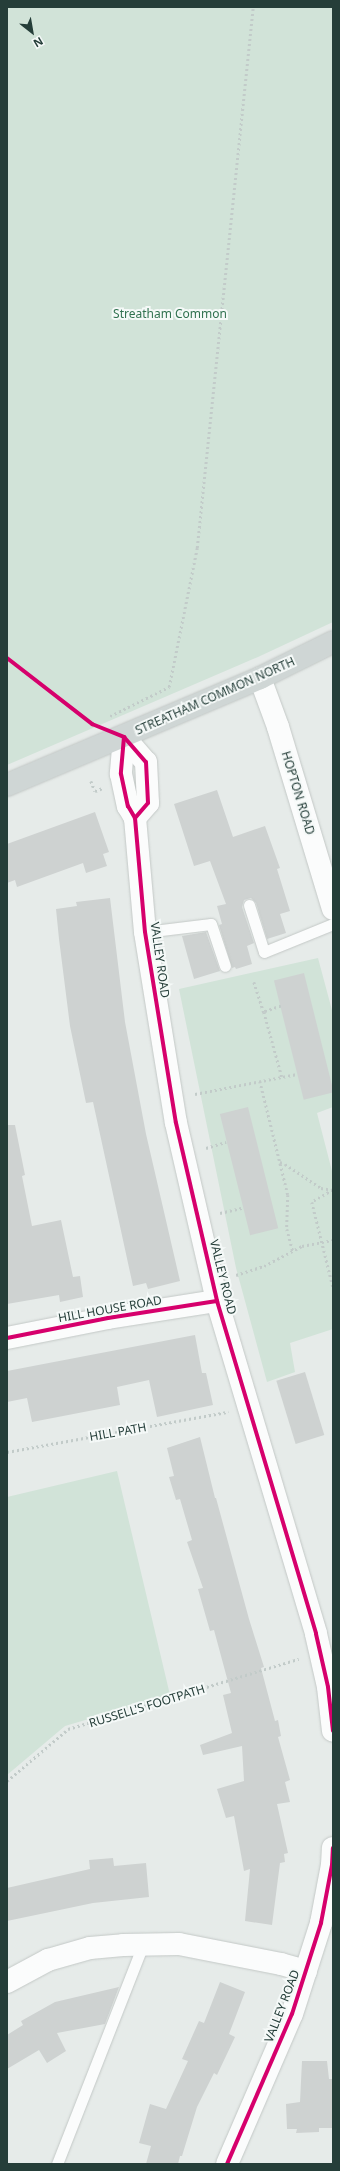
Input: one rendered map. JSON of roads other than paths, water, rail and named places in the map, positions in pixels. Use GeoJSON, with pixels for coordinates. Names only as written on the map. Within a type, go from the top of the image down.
{"type":"FeatureCollection","features":[{"type":"Feature","properties":{"kind":"main road","name":"STREATHAM COMMON NORTH"},"geometry":{"type":"LineString","coordinates":[[7,785],[124,737],[200,702],[260,678],[333,642]]}},
{"type":"Feature","properties":{"kind":"street","name":"HOPTON ROAD"},"geometry":{"type":"LineString","coordinates":[[260,678],[278,727],[333,909]]}},
{"type":"Feature","properties":{"kind":"street","name":"VALLEY ROAD"},"geometry":{"type":"LineString","coordinates":[[124,737],[121,774],[128,806],[135,818],[145,932],[176,1123],[217,1301],[316,1634],[328,1687],[333,1731]]}},
{"type":"Feature","properties":{"kind":"street","name":"HILL HOUSE ROAD"},"geometry":{"type":"LineString","coordinates":[[7,1338],[108,1318],[217,1301]]}},
{"type":"Feature","properties":{"kind":"street","name":"VALLEY ROAD"},"geometry":{"type":"LineString","coordinates":[[227,2164],[292,2014],[321,1922],[332,1865],[333,1848]]}},
{"type":"Feature","properties":{"kind":"street"},"geometry":{"type":"LineString","coordinates":[[7,1982],[48,1960],[83,1950],[143,1945],[179,1944],[281,1964],[306,1971]]}},
{"type":"Feature","properties":{"kind":"lane"},"geometry":{"type":"LineString","coordinates":[[249,905],[264,952],[333,924]]}},
{"type":"Feature","properties":{"kind":"lane"},"geometry":{"type":"LineString","coordinates":[[145,932],[211,924],[225,966]]}},
{"type":"Feature","properties":{"kind":"lane"},"geometry":{"type":"LineString","coordinates":[[57,2164],[143,1945]]}},
{"type":"Feature","properties":{"kind":"park label","name":"Streatham Common"},"geometry":{"type":"Point","coordinates":[170,314]}}]}
